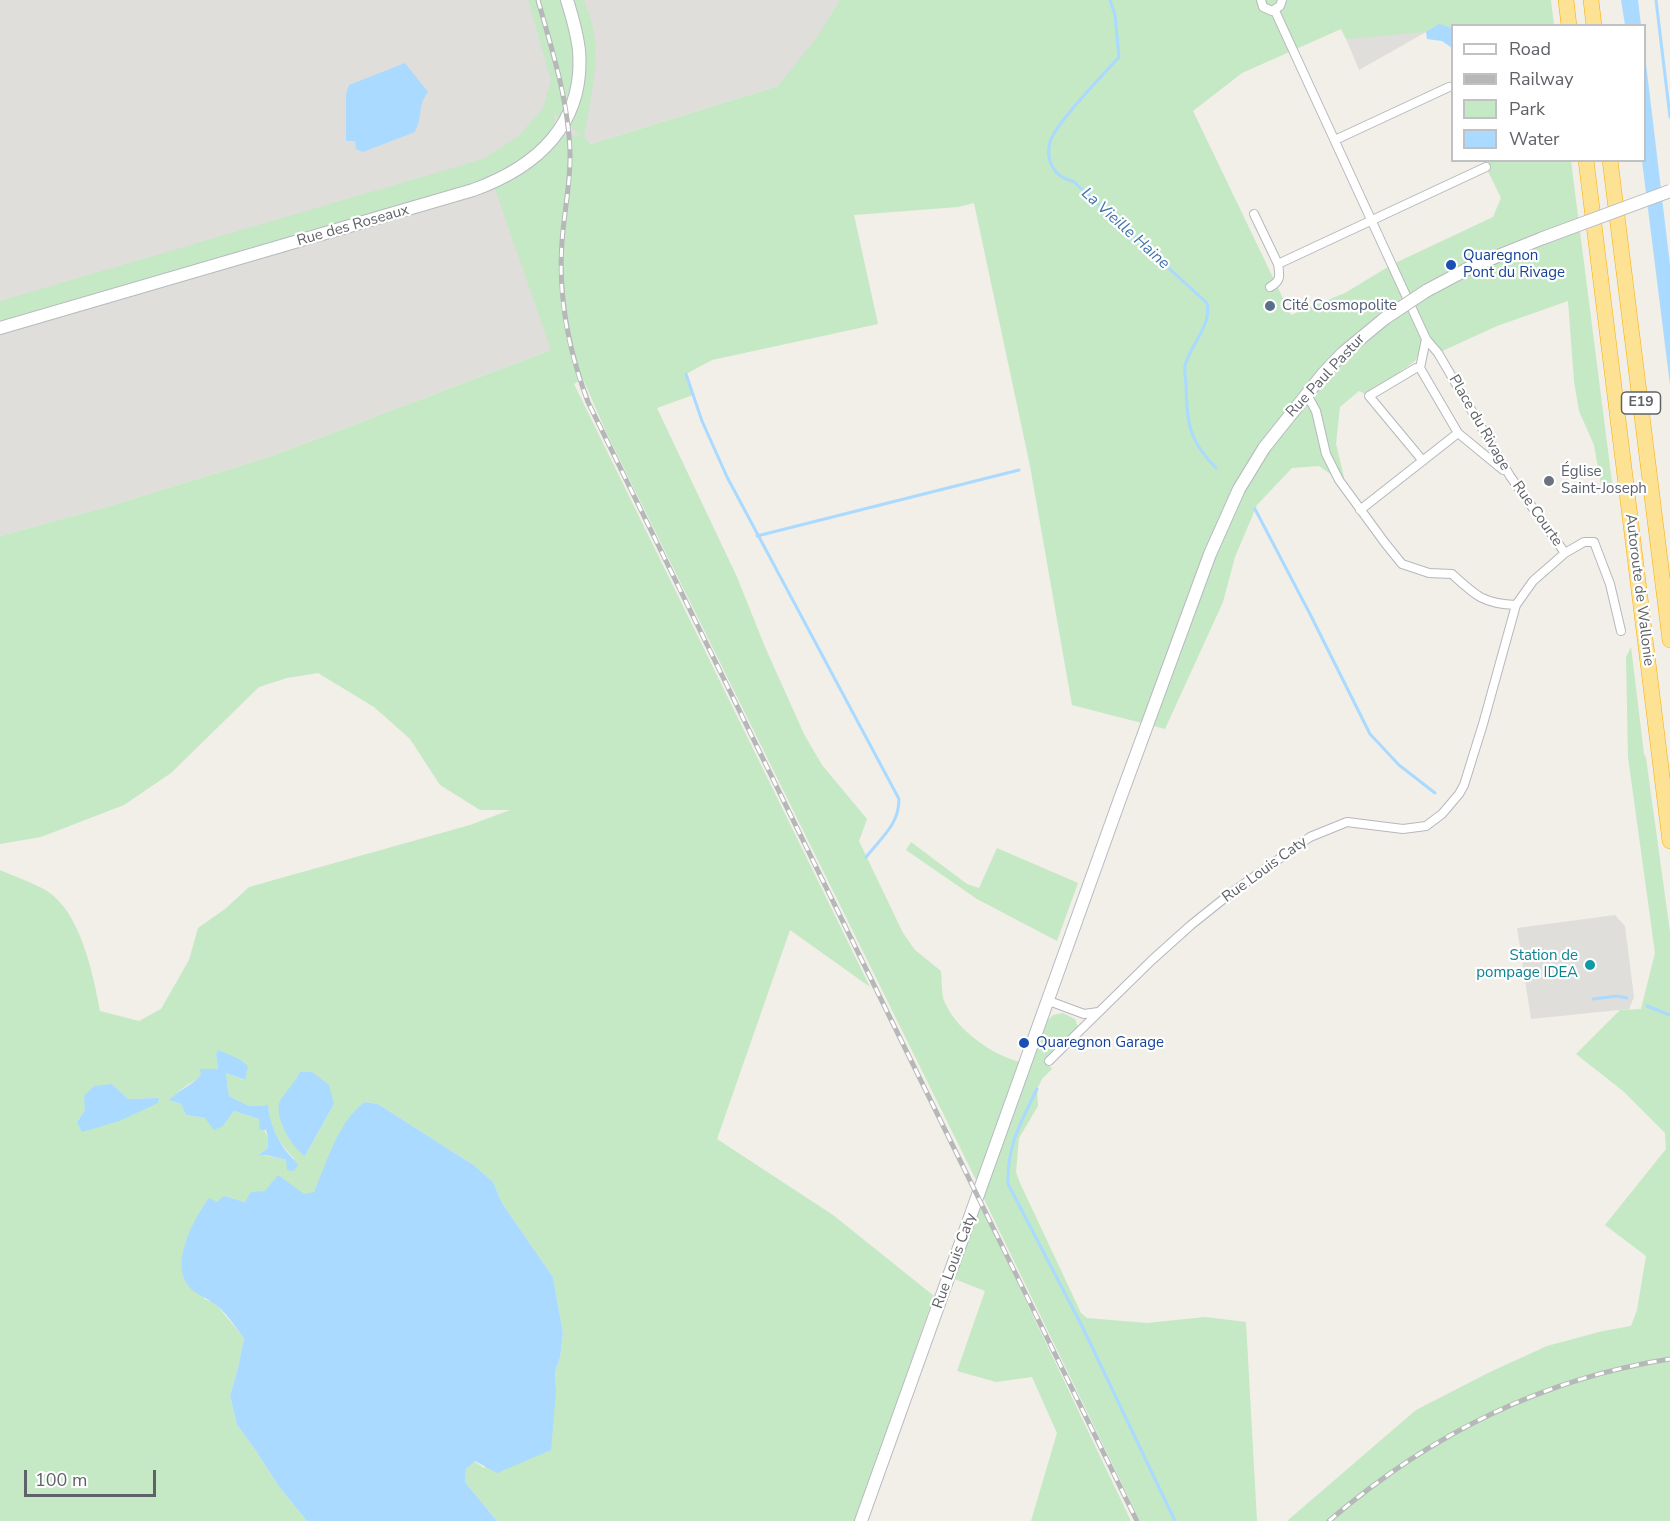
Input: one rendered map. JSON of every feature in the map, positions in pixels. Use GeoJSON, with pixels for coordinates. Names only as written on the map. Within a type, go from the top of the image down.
{"type":"FeatureCollection","features":[{"type":"Feature","properties":{"kind":"highway"},"geometry":{"type":"LineString","coordinates":[[1566,0],[1569,24]]}},
{"type":"Feature","properties":{"kind":"highway"},"geometry":{"type":"LineString","coordinates":[[1590,0],[1594,24]]}},
{"type":"Feature","properties":{"kind":"highway","name":"Autoroute de Wallonie"},"geometry":{"type":"LineString","coordinates":[[1586,162],[1670,841]]}},
{"type":"Feature","properties":{"kind":"highway","name":"Autoroute de Wallonie"},"geometry":{"type":"LineString","coordinates":[[1610,162],[1670,640]]}},
{"type":"Feature","properties":{"kind":"main road","name":"Rue des Roseaux"},"geometry":{"type":"LineString","coordinates":[[0,328],[473,190],[511,175],[544,149],[568,117],[577,80],[579,51],[567,0]]}},
{"type":"Feature","properties":{"kind":"main road","name":"Rue Paul Pastur"},"geometry":{"type":"LineString","coordinates":[[1239,489],[1264,448],[1306,393],[1343,353],[1384,319],[1426,291],[1473,266],[1670,191]]}},
{"type":"Feature","properties":{"kind":"main road","name":"Rue Louis Caty"},"geometry":{"type":"LineString","coordinates":[[861,1521],[1121,796],[1210,554],[1239,489]]}},
{"type":"Feature","properties":{"kind":"street"},"geometry":{"type":"LineString","coordinates":[[1261,0],[1265,9],[1275,11]]}},
{"type":"Feature","properties":{"kind":"street"},"geometry":{"type":"LineString","coordinates":[[1275,11],[1282,0]]}},
{"type":"Feature","properties":{"kind":"street"},"geometry":{"type":"LineString","coordinates":[[1275,11],[1371,220]]}},
{"type":"Feature","properties":{"kind":"street"},"geometry":{"type":"LineString","coordinates":[[1335,140],[1449,87]]}},
{"type":"Feature","properties":{"kind":"street"},"geometry":{"type":"LineString","coordinates":[[1278,264],[1486,167]]}},
{"type":"Feature","properties":{"kind":"street"},"geometry":{"type":"LineString","coordinates":[[1254,214],[1278,264],[1280,279],[1277,284],[1270,287]]}},
{"type":"Feature","properties":{"kind":"street","name":"Place du Rivage"},"geometry":{"type":"LineString","coordinates":[[1371,220],[1426,339],[1438,353],[1510,476]]}},
{"type":"Feature","properties":{"kind":"street"},"geometry":{"type":"LineString","coordinates":[[1423,461],[1369,396],[1418,368],[1426,339]]}},
{"type":"Feature","properties":{"kind":"street","name":"Place du Rivage"},"geometry":{"type":"LineString","coordinates":[[1418,368],[1458,433],[1510,476]]}},
{"type":"Feature","properties":{"kind":"street"},"geometry":{"type":"LineString","coordinates":[[1306,393],[1316,411],[1326,454],[1338,480],[1402,564],[1429,573],[1452,574],[1477,597],[1500,604],[1516,605]]}},
{"type":"Feature","properties":{"kind":"street"},"geometry":{"type":"LineString","coordinates":[[1360,510],[1458,433]]}},
{"type":"Feature","properties":{"kind":"street","name":"Rue Courte"},"geometry":{"type":"LineString","coordinates":[[1510,476],[1565,553]]}},
{"type":"Feature","properties":{"kind":"street","name":"Rue Louis Caty"},"geometry":{"type":"LineString","coordinates":[[1049,1061],[1191,925],[1231,893],[1310,837],[1347,822],[1403,829],[1419,828],[1426,826],[1442,814],[1464,785],[1516,605],[1533,581],[1565,553],[1584,542],[1594,543],[1610,584],[1621,631]]}},
{"type":"Feature","properties":{"kind":"street"},"geometry":{"type":"LineString","coordinates":[[1049,1001],[1084,1014],[1099,1012]]}},
{"type":"Feature","properties":{"kind":"shaded area"},"geometry":{"type":"Polygon","coordinates":[[[0,0],[969,0],[778,86],[591,144],[584,138],[551,350],[269,457],[113,505],[0,536],[0,0]]]}},
{"type":"Feature","properties":{"kind":"shaded area"},"geometry":{"type":"Polygon","coordinates":[[[1323,0],[1483,0],[1454,24],[1451,24],[1451,43],[1426,32],[1359,70],[1342,29],[1323,0]]]}},
{"type":"Feature","properties":{"kind":"shaded area"},"geometry":{"type":"Polygon","coordinates":[[[1615,915],[1625,926],[1634,997],[1629,1009],[1531,1019],[1517,928],[1615,915]]]}},
{"type":"Feature","properties":{"kind":"green space"},"geometry":{"type":"Polygon","coordinates":[[[528,0],[584,0],[595,41],[593,82],[584,137],[591,144],[778,86],[818,36],[840,0],[1551,0],[1554,24],[1451,24],[1451,28],[1439,26],[1426,32],[1346,39],[1341,29],[1242,73],[1193,111],[1291,315],[1345,293],[1391,265],[1493,217],[1501,198],[1483,162],[1571,162],[1613,490],[1602,491],[1594,445],[1579,411],[1574,381],[1568,301],[1497,326],[1438,353],[1426,340],[1415,361],[1367,395],[1359,391],[1340,407],[1336,444],[1344,477],[1339,480],[1319,466],[1292,468],[1257,505],[1235,557],[1223,602],[1165,729],[1072,705],[1030,466],[974,203],[958,207],[854,215],[878,324],[712,360],[686,374],[693,395],[657,408],[737,577],[804,734],[822,765],[867,819],[859,841],[903,933],[915,950],[941,971],[943,996],[951,1013],[976,1040],[998,1054],[1020,1062],[977,1182],[607,434],[583,379],[574,384],[870,987],[790,930],[717,1139],[833,1215],[934,1296],[855,1521],[497,1521],[465,1482],[466,1469],[474,1461],[484,1468],[556,1390],[555,1372],[560,1358],[563,1333],[553,1277],[502,1203],[493,1182],[475,1166],[378,1104],[365,1102],[314,1192],[304,1195],[265,1191],[245,1202],[224,1196],[204,1299],[215,1303],[244,1338],[230,1396],[237,1425],[280,1488],[307,1521],[0,1521],[0,870],[47,891],[59,901],[69,914],[84,945],[100,1011],[139,1021],[161,1009],[189,960],[198,928],[225,909],[249,887],[470,825],[510,810],[480,810],[440,785],[410,739],[374,707],[318,673],[287,678],[259,687],[171,773],[124,805],[41,837],[0,844],[0,536],[113,505],[269,457],[551,350],[493,183],[0,328],[0,301],[483,159],[520,135],[543,108],[551,80],[528,0]],[[555,114],[557,135],[582,136],[555,114]],[[216,1055],[218,1069],[192,1082],[170,1100],[181,1104],[186,1115],[205,1118],[223,1126],[234,1111],[259,1119],[268,1138],[268,1148],[259,1154],[286,1160],[295,1159],[277,1135],[268,1105],[249,1106],[229,1096],[226,1073],[244,1080],[245,1074],[216,1055]],[[296,1082],[280,1102],[305,1156],[334,1104],[296,1082]],[[112,1084],[85,1110],[77,1122],[158,1098],[128,1099],[112,1084]]]}},
{"type":"Feature","properties":{"kind":"green space"},"geometry":{"type":"Polygon","coordinates":[[[1631,647],[1670,932],[1670,1521],[1287,1521],[1416,1410],[1547,1346],[1631,1326],[1637,1310],[1646,1256],[1605,1225],[1666,1149],[1665,1133],[1623,1091],[1576,1054],[1620,1010],[1641,1009],[1655,953],[1628,757],[1626,657],[1631,647]]]}},
{"type":"Feature","properties":{"kind":"green space"},"geometry":{"type":"Polygon","coordinates":[[[911,842],[967,884],[979,888],[997,848],[1078,883],[1057,941],[977,899],[906,850],[911,842]]]}},
{"type":"Feature","properties":{"kind":"green space"},"geometry":{"type":"Polygon","coordinates":[[[1063,1013],[1075,1019],[1078,1027],[1046,1061],[1052,1069],[1042,1079],[1037,1089],[1038,1106],[1019,1138],[1016,1172],[1020,1183],[1081,1313],[1087,1318],[1147,1323],[1205,1317],[1246,1322],[1257,1521],[1140,1521],[983,1197],[1048,1020],[1053,1015],[1063,1013]]]}},
{"type":"Feature","properties":{"kind":"green space"},"geometry":{"type":"Polygon","coordinates":[[[980,1205],[1131,1521],[1031,1521],[1057,1433],[1032,1377],[996,1382],[957,1371],[985,1291],[952,1278],[980,1205]]]}},
{"type":"Feature","properties":{"kind":"water"},"geometry":{"type":"Polygon","coordinates":[[[1621,0],[1638,0],[1641,24],[1625,24],[1621,0]]]}},
{"type":"Feature","properties":{"kind":"water"},"geometry":{"type":"Polygon","coordinates":[[[1439,24],[1451,28],[1451,47],[1442,41],[1427,39],[1426,32],[1439,24]]]}},
{"type":"Feature","properties":{"kind":"water"},"geometry":{"type":"Polygon","coordinates":[[[405,63],[428,92],[422,102],[415,132],[363,152],[356,149],[355,141],[346,141],[346,94],[349,85],[405,63]]]}},
{"type":"Feature","properties":{"kind":"water"},"geometry":{"type":"Polygon","coordinates":[[[1646,63],[1670,265],[1670,385],[1642,162],[1646,162],[1646,63]]]}},
{"type":"Feature","properties":{"kind":"water"},"geometry":{"type":"Polygon","coordinates":[[[218,1050],[239,1059],[248,1066],[245,1080],[226,1073],[229,1096],[249,1106],[268,1105],[277,1135],[298,1166],[293,1171],[287,1170],[286,1160],[258,1155],[268,1148],[266,1130],[260,1130],[259,1119],[234,1111],[223,1126],[214,1130],[205,1118],[186,1115],[181,1104],[169,1100],[201,1075],[200,1069],[218,1069],[216,1055],[218,1050]]]}},
{"type":"Feature","properties":{"kind":"water"},"geometry":{"type":"Polygon","coordinates":[[[300,1072],[312,1072],[329,1085],[334,1104],[305,1156],[290,1139],[279,1115],[280,1101],[300,1072]]]}},
{"type":"Feature","properties":{"kind":"water"},"geometry":{"type":"Polygon","coordinates":[[[112,1084],[128,1099],[159,1098],[158,1103],[119,1121],[82,1132],[77,1122],[85,1110],[84,1096],[94,1086],[112,1084]]]}},
{"type":"Feature","properties":{"kind":"water"},"geometry":{"type":"Polygon","coordinates":[[[365,1102],[378,1104],[475,1166],[493,1182],[502,1203],[553,1277],[563,1333],[560,1358],[555,1372],[556,1390],[551,1450],[497,1473],[475,1461],[466,1469],[465,1482],[497,1521],[307,1521],[280,1488],[237,1425],[230,1396],[244,1338],[222,1310],[187,1284],[183,1274],[183,1251],[187,1239],[197,1216],[209,1198],[217,1202],[224,1196],[245,1202],[251,1192],[265,1191],[278,1175],[304,1194],[314,1192],[340,1132],[355,1111],[365,1102]]]}},
{"type":"Feature","properties":{"kind":"waterway","name":"La Vieille Haine"},"geometry":{"type":"LineString","coordinates":[[1110,0],[1115,15],[1119,57],[1070,112],[1054,134],[1050,142],[1050,162],[1056,172],[1073,181],[1207,303],[1208,312],[1204,328],[1185,366],[1187,410],[1194,439],[1216,468]]}},
{"type":"Feature","properties":{"kind":"waterway"},"geometry":{"type":"LineString","coordinates":[[1656,0],[1670,117]]}},
{"type":"Feature","properties":{"kind":"waterway"},"geometry":{"type":"LineString","coordinates":[[686,374],[702,421],[727,477],[899,799],[893,824],[866,857]]}},
{"type":"Feature","properties":{"kind":"waterway"},"geometry":{"type":"LineString","coordinates":[[757,536],[1019,470]]}},
{"type":"Feature","properties":{"kind":"waterway"},"geometry":{"type":"LineString","coordinates":[[1255,509],[1370,734],[1399,765],[1435,793]]}},
{"type":"Feature","properties":{"kind":"waterway"},"geometry":{"type":"LineString","coordinates":[[1593,999],[1617,996],[1627,998]]}},
{"type":"Feature","properties":{"kind":"waterway"},"geometry":{"type":"LineString","coordinates":[[1647,1006],[1670,1015]]}},
{"type":"Feature","properties":{"kind":"waterway"},"geometry":{"type":"LineString","coordinates":[[1037,1089],[1013,1145],[1008,1184],[1082,1326],[1175,1521]]}},
{"type":"Feature","properties":{"kind":"railway"},"geometry":{"type":"LineString","coordinates":[[538,0],[558,75],[569,132],[570,163],[561,263],[563,303],[575,363],[588,402],[1137,1521]]}},
{"type":"Feature","properties":{"kind":"railway"},"geometry":{"type":"LineString","coordinates":[[1329,1521],[1367,1490],[1406,1463],[1488,1416],[1576,1381],[1622,1368],[1670,1359]]}},
{"type":"Feature","properties":{"kind":"place","name":"Quaregnon Pont du Rivage"},"geometry":{"type":"Point","coordinates":[1451,265]}},
{"type":"Feature","properties":{"kind":"place","name":"Cité Cosmopolite"},"geometry":{"type":"Point","coordinates":[1270,306]}},
{"type":"Feature","properties":{"kind":"place","name":"Église Saint-Joseph"},"geometry":{"type":"Point","coordinates":[1549,481]}},
{"type":"Feature","properties":{"kind":"place","name":"Station de pompage IDEA"},"geometry":{"type":"Point","coordinates":[1590,965]}},
{"type":"Feature","properties":{"kind":"place","name":"Quaregnon Garage"},"geometry":{"type":"Point","coordinates":[1024,1043]}}]}
